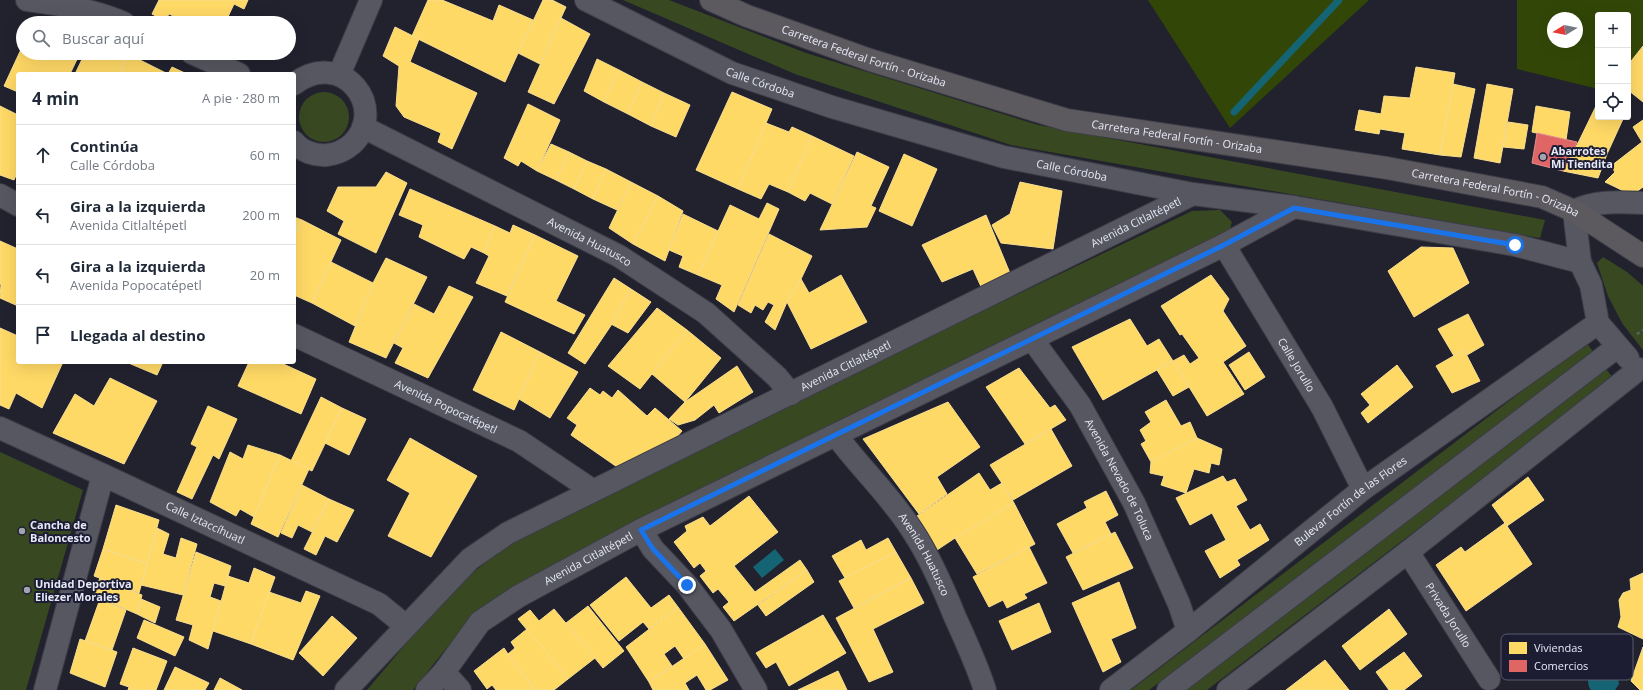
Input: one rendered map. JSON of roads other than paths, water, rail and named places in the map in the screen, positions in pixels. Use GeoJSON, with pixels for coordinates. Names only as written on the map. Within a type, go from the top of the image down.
{"type":"FeatureCollection","features":[{"type":"Feature","properties":{"kind":"main road","name":"Carretera Federal Fortín - Orizaba"},"geometry":{"type":"LineString","coordinates":[[711,0],[747,16],[870,60],[1067,120],[1388,168],[1542,197],[1574,211],[1643,256]]}},
{"type":"Feature","properties":{"kind":"street"},"geometry":{"type":"LineString","coordinates":[[27,0],[55,4],[110,16]]}},
{"type":"Feature","properties":{"kind":"street"},"geometry":{"type":"LineString","coordinates":[[339,75],[371,0]]}},
{"type":"Feature","properties":{"kind":"street","name":"Calle Córdoba"},"geometry":{"type":"LineString","coordinates":[[586,0],[732,73],[832,107],[1004,158],[1193,194],[1294,208],[1515,245],[1580,262]]}},
{"type":"Feature","properties":{"kind":"street"},"geometry":{"type":"LineString","coordinates":[[208,60],[235,72]]}},
{"type":"Feature","properties":{"kind":"street"},"geometry":{"type":"LineString","coordinates":[[296,82],[303,77],[315,73],[327,72],[339,75],[350,81],[358,90],[364,102],[366,115],[363,127],[357,139],[347,148],[334,154],[321,155],[308,152],[296,143]]}},
{"type":"Feature","properties":{"kind":"street","name":"Avenida Huatusco"},"geometry":{"type":"LineString","coordinates":[[363,127],[619,256],[706,313],[777,376],[791,394]]}},
{"type":"Feature","properties":{"kind":"street","name":"Avenida Citlaltépetl"},"geometry":{"type":"LineString","coordinates":[[346,690],[470,559],[508,533],[592,490],[791,394],[1193,194]]}},
{"type":"Feature","properties":{"kind":"street"},"geometry":{"type":"LineString","coordinates":[[0,195],[16,204]]}},
{"type":"Feature","properties":{"kind":"street"},"geometry":{"type":"LineString","coordinates":[[1228,690],[1641,370],[1617,348],[1598,323],[1591,285],[1580,262],[1574,211],[1582,207],[1597,204],[1618,202],[1643,204]]}},
{"type":"Feature","properties":{"kind":"street","name":"Avenida Citlaltépetl"},"geometry":{"type":"LineString","coordinates":[[427,690],[444,672],[480,622],[520,596],[641,530],[1224,245],[1294,208]]}},
{"type":"Feature","properties":{"kind":"street","name":"Calle Jorullo"},"geometry":{"type":"LineString","coordinates":[[1224,245],[1322,407],[1363,489]]}},
{"type":"Feature","properties":{"kind":"street","name":"Bulevar Fortín de las Flores"},"geometry":{"type":"LineString","coordinates":[[1111,690],[1363,489],[1598,323]]}},
{"type":"Feature","properties":{"kind":"street","name":"Avenida Popocatépetl"},"geometry":{"type":"LineString","coordinates":[[296,336],[519,441],[592,490]]}},
{"type":"Feature","properties":{"kind":"street","name":"Avenida Nevado de Toluca"},"geometry":{"type":"LineString","coordinates":[[1032,338],[1080,405],[1127,489],[1179,604],[1188,630]]}},
{"type":"Feature","properties":{"kind":"street"},"geometry":{"type":"LineString","coordinates":[[1168,690],[1617,348]]}},
{"type":"Feature","properties":{"kind":"street","name":"Calle Iztaccíhuatl"},"geometry":{"type":"LineString","coordinates":[[0,428],[379,604],[406,626]]}},
{"type":"Feature","properties":{"kind":"street","name":"Avenida Huatusco"},"geometry":{"type":"LineString","coordinates":[[836,435],[849,452],[882,488],[912,530],[936,573],[979,672],[985,690]]}},
{"type":"Feature","properties":{"kind":"street"},"geometry":{"type":"LineString","coordinates":[[45,690],[103,475]]}},
{"type":"Feature","properties":{"kind":"street"},"geometry":{"type":"LineString","coordinates":[[641,530],[653,549],[687,585],[721,630],[756,690]]}},
{"type":"Feature","properties":{"kind":"street","name":"Privada Jorullo"},"geometry":{"type":"LineString","coordinates":[[1408,552],[1489,679]]}},
{"type":"Feature","properties":{"kind":"street"},"geometry":{"type":"LineString","coordinates":[[444,672],[460,690]]}},
{"type":"Feature","properties":{"kind":"water"},"geometry":{"type":"Polygon","coordinates":[[[775,549],[784,560],[762,578],[753,567],[775,549]]]}},
{"type":"Feature","properties":{"kind":"water"},"geometry":{"type":"Polygon","coordinates":[[[1588,680],[1618,680],[1619,684],[1615,690],[1591,690],[1588,680]]]}},
{"type":"Feature","properties":{"kind":"waterway"},"geometry":{"type":"LineString","coordinates":[[1234,112],[1339,0]]}},
{"type":"Feature","properties":{"kind":"place","name":"Abarrotes Mi Tiendita"},"geometry":{"type":"Point","coordinates":[1543,157]}},
{"type":"Feature","properties":{"kind":"place","name":"Cancha de Baloncesto"},"geometry":{"type":"Point","coordinates":[22,531]}},
{"type":"Feature","properties":{"kind":"place","name":"Unidad Deportiva Eliezer Morales"},"geometry":{"type":"Point","coordinates":[27,590]}}]}
